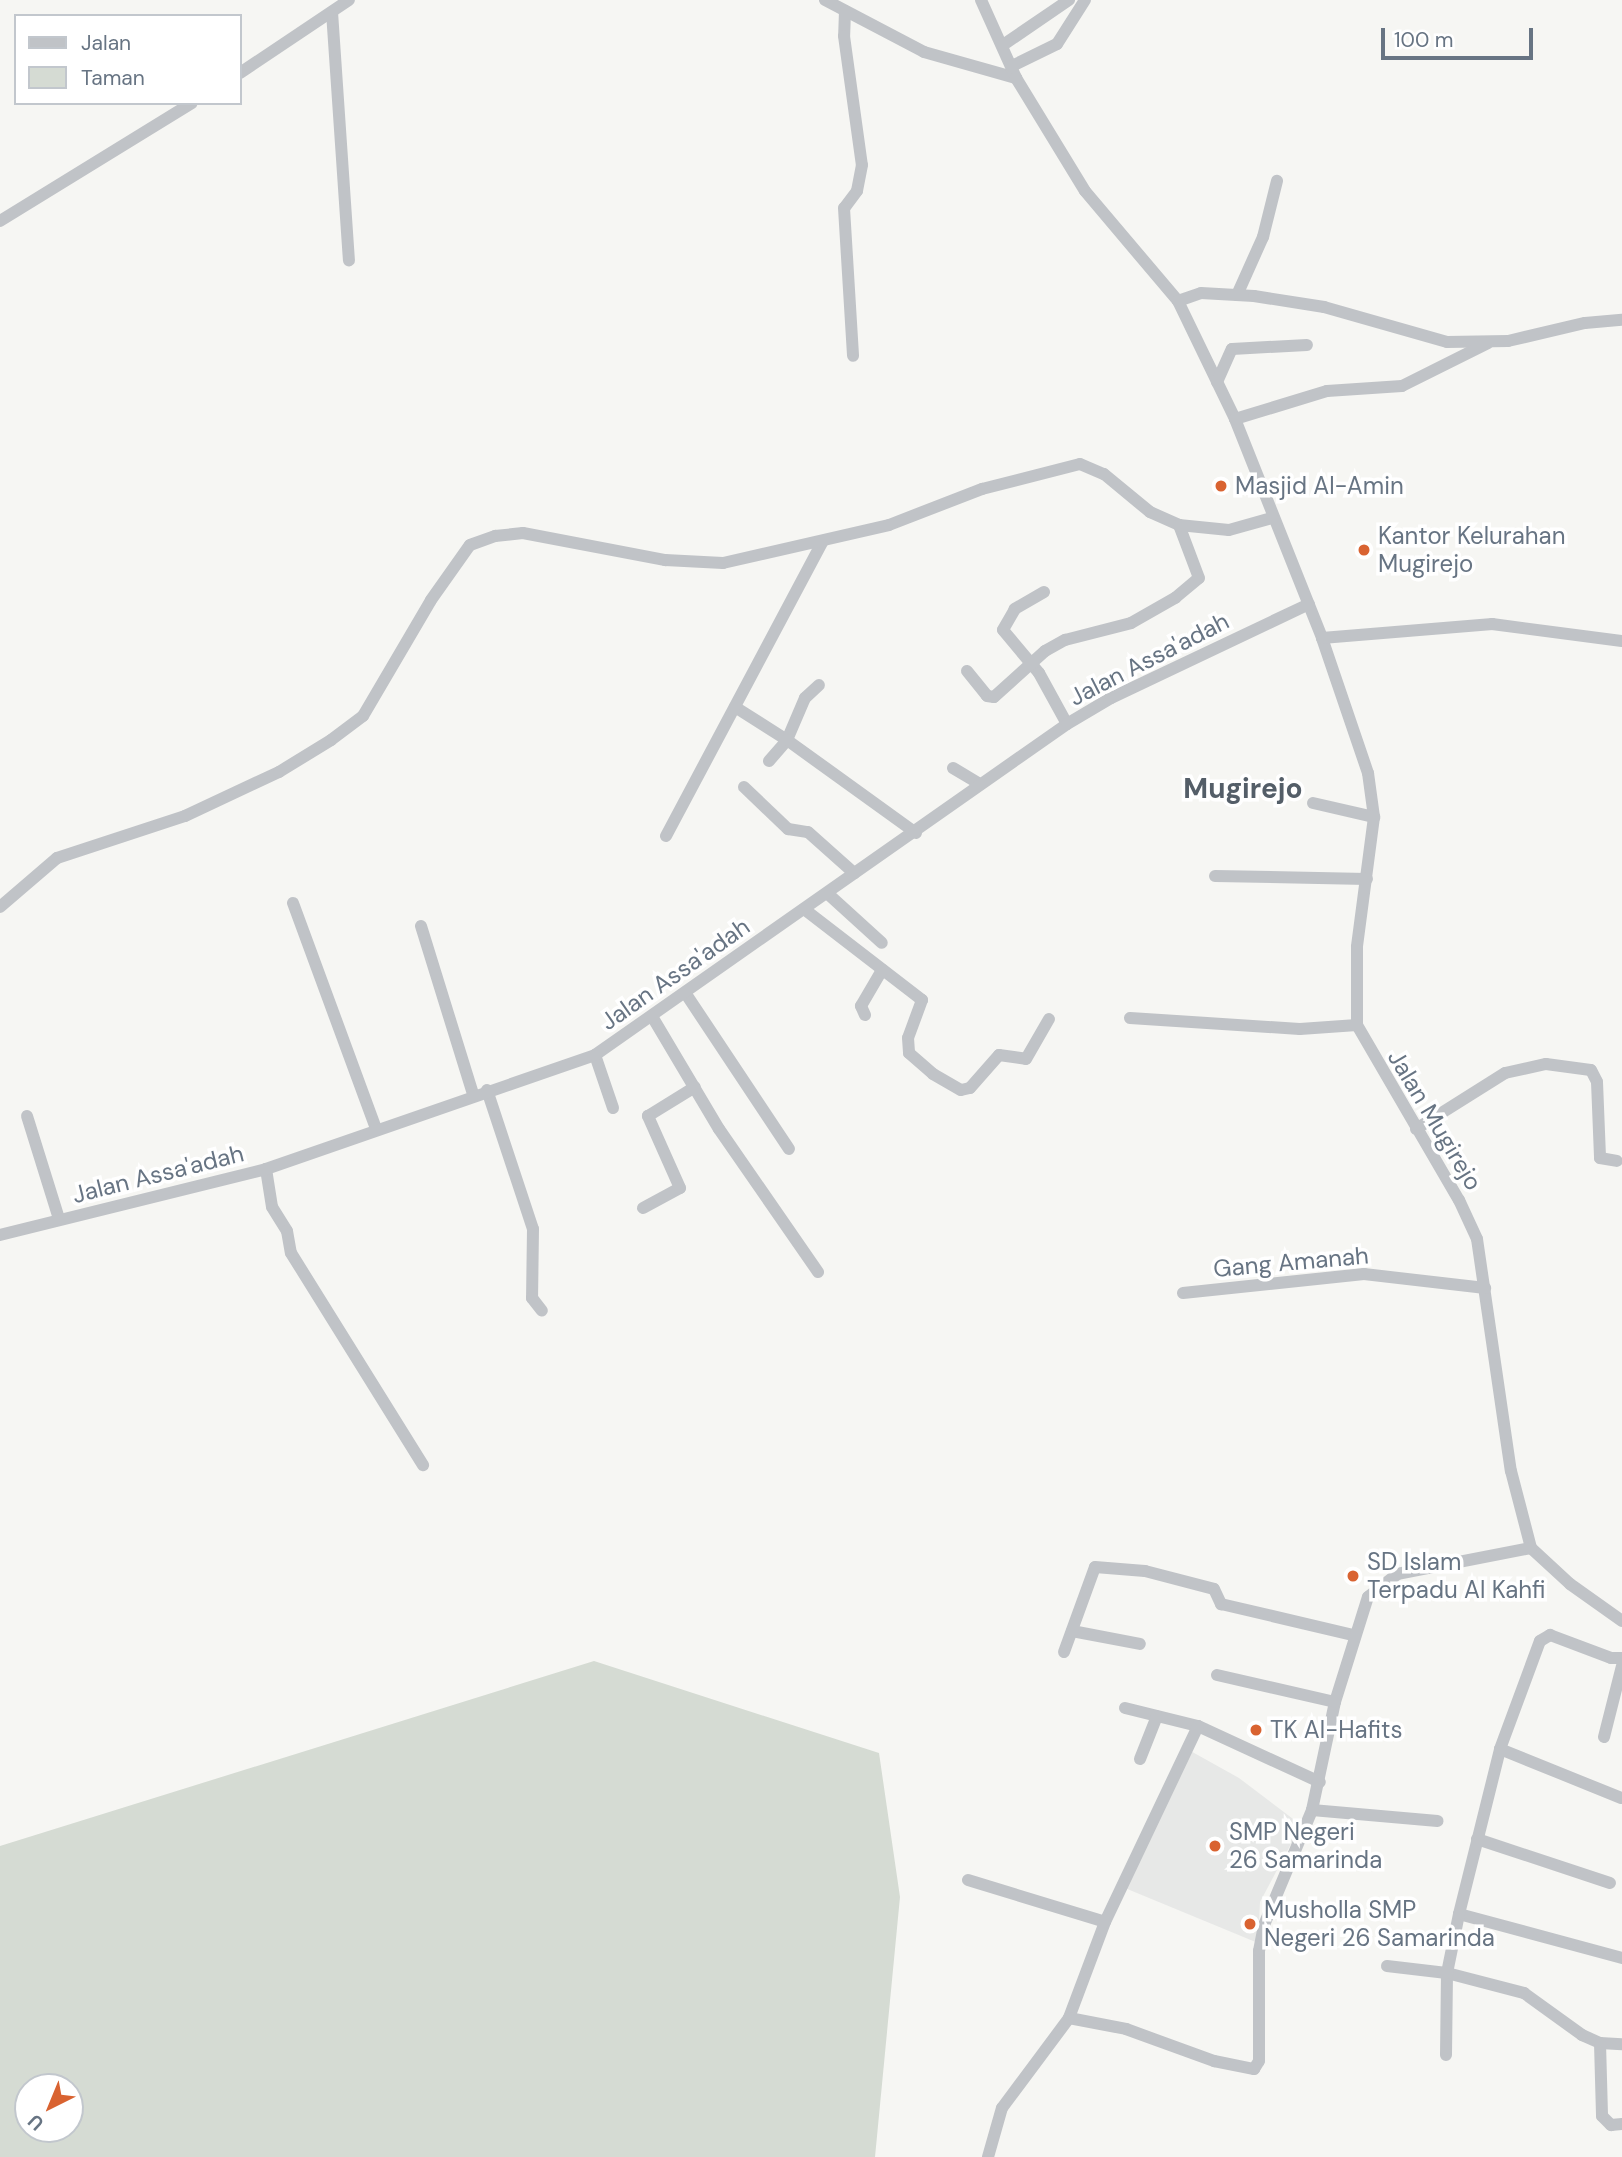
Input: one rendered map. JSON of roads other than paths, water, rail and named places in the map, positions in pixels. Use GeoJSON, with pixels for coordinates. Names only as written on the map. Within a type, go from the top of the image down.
{"type":"FeatureCollection","features":[{"type":"Feature","properties":{"kind":"street"},"geometry":{"type":"LineString","coordinates":[[242,72],[349,0]]}},
{"type":"Feature","properties":{"kind":"street"},"geometry":{"type":"LineString","coordinates":[[824,0],[924,52],[1014,72],[1057,44],[1085,0]]}},
{"type":"Feature","properties":{"kind":"street","name":"Jalan Mugirejo"},"geometry":{"type":"LineString","coordinates":[[981,0],[1014,72],[1085,191],[1178,301],[1234,419],[1322,638],[1368,772],[1374,817],[1356,960],[1357,1025],[1471,1224],[1485,1288],[1511,1471],[1531,1548]]}},
{"type":"Feature","properties":{"kind":"street"},"geometry":{"type":"LineString","coordinates":[[1003,45],[1069,0]]}},
{"type":"Feature","properties":{"kind":"street"},"geometry":{"type":"LineString","coordinates":[[845,11],[846,60],[862,164],[857,191],[844,208],[853,356]]}},
{"type":"Feature","properties":{"kind":"street"},"geometry":{"type":"LineString","coordinates":[[332,12],[349,260]]}},
{"type":"Feature","properties":{"kind":"street"},"geometry":{"type":"LineString","coordinates":[[0,221],[189,105]]}},
{"type":"Feature","properties":{"kind":"street"},"geometry":{"type":"LineString","coordinates":[[1237,295],[1263,237],[1277,181]]}},
{"type":"Feature","properties":{"kind":"street"},"geometry":{"type":"LineString","coordinates":[[1178,301],[1201,293],[1237,295],[1324,307],[1425,337],[1488,342],[1622,320]]}},
{"type":"Feature","properties":{"kind":"street"},"geometry":{"type":"LineString","coordinates":[[1234,419],[1327,391],[1402,386],[1488,342]]}},
{"type":"Feature","properties":{"kind":"street"},"geometry":{"type":"LineString","coordinates":[[1217,382],[1232,349],[1307,345]]}},
{"type":"Feature","properties":{"kind":"street"},"geometry":{"type":"LineString","coordinates":[[0,907],[57,858],[185,816],[279,772],[331,740],[363,716],[431,600],[470,545],[523,533],[665,560],[723,563],[889,525],[1028,474],[1080,464],[1104,474],[1150,512],[1179,525],[1229,530],[1272,518]]}},
{"type":"Feature","properties":{"kind":"street"},"geometry":{"type":"LineString","coordinates":[[967,671],[987,696],[994,697],[1031,663],[1065,640],[1130,623],[1196,583],[1199,578],[1179,525]]}},
{"type":"Feature","properties":{"kind":"street"},"geometry":{"type":"LineString","coordinates":[[666,836],[823,541]]}},
{"type":"Feature","properties":{"kind":"street"},"geometry":{"type":"LineString","coordinates":[[1044,592],[1022,604],[1004,624],[1006,634],[1031,663],[1067,724]]}},
{"type":"Feature","properties":{"kind":"street","name":"Jalan Assa'adah"},"geometry":{"type":"LineString","coordinates":[[0,1235],[266,1169],[473,1094],[595,1055],[653,1018],[1067,724],[1111,698],[1309,604]]}},
{"type":"Feature","properties":{"kind":"street"},"geometry":{"type":"LineString","coordinates":[[1322,638],[1492,624],[1622,642]]}},
{"type":"Feature","properties":{"kind":"street"},"geometry":{"type":"LineString","coordinates":[[769,761],[788,740],[805,698],[820,685]]}},
{"type":"Feature","properties":{"kind":"street"},"geometry":{"type":"LineString","coordinates":[[735,707],[788,740],[916,833]]}},
{"type":"Feature","properties":{"kind":"street"},"geometry":{"type":"LineString","coordinates":[[953,768],[980,784]]}},
{"type":"Feature","properties":{"kind":"street"},"geometry":{"type":"LineString","coordinates":[[744,786],[788,829],[808,832],[854,873]]}},
{"type":"Feature","properties":{"kind":"street"},"geometry":{"type":"LineString","coordinates":[[1314,803],[1374,817]]}},
{"type":"Feature","properties":{"kind":"street"},"geometry":{"type":"LineString","coordinates":[[1214,876],[1367,879]]}},
{"type":"Feature","properties":{"kind":"street"},"geometry":{"type":"LineString","coordinates":[[827,893],[882,943]]}},
{"type":"Feature","properties":{"kind":"street"},"geometry":{"type":"LineString","coordinates":[[293,903],[376,1128]]}},
{"type":"Feature","properties":{"kind":"street"},"geometry":{"type":"LineString","coordinates":[[804,909],[924,1004],[908,1038],[909,1053],[933,1074],[961,1090],[970,1088],[999,1055],[1026,1059],[1048,1019]]}},
{"type":"Feature","properties":{"kind":"street"},"geometry":{"type":"LineString","coordinates":[[422,926],[473,1094]]}},
{"type":"Feature","properties":{"kind":"street"},"geometry":{"type":"LineString","coordinates":[[865,1015],[861,1006],[882,970]]}},
{"type":"Feature","properties":{"kind":"street"},"geometry":{"type":"LineString","coordinates":[[686,994],[789,1149]]}},
{"type":"Feature","properties":{"kind":"street"},"geometry":{"type":"LineString","coordinates":[[653,1018],[695,1087],[818,1272]]}},
{"type":"Feature","properties":{"kind":"street"},"geometry":{"type":"LineString","coordinates":[[1130,1018],[1287,1028],[1357,1025]]}},
{"type":"Feature","properties":{"kind":"street"},"geometry":{"type":"LineString","coordinates":[[595,1055],[612,1108]]}},
{"type":"Feature","properties":{"kind":"street"},"geometry":{"type":"LineString","coordinates":[[1416,1129],[1505,1073],[1546,1065],[1591,1070],[1597,1082],[1600,1158],[1617,1161]]}},
{"type":"Feature","properties":{"kind":"street"},"geometry":{"type":"LineString","coordinates":[[643,1208],[680,1188],[648,1116],[695,1087]]}},
{"type":"Feature","properties":{"kind":"street"},"geometry":{"type":"LineString","coordinates":[[487,1090],[521,1181],[533,1229],[532,1298],[542,1311]]}},
{"type":"Feature","properties":{"kind":"street"},"geometry":{"type":"LineString","coordinates":[[27,1116],[59,1219]]}},
{"type":"Feature","properties":{"kind":"street"},"geometry":{"type":"LineString","coordinates":[[266,1169],[272,1207],[287,1231],[291,1253],[423,1465]]}},
{"type":"Feature","properties":{"kind":"street","name":"Gang Amanah"},"geometry":{"type":"LineString","coordinates":[[1183,1293],[1364,1274],[1485,1288]]}},
{"type":"Feature","properties":{"kind":"street"},"geometry":{"type":"LineString","coordinates":[[1069,2018],[1126,2029],[1214,2061],[1254,2069],[1259,2061],[1259,1951],[1264,1925],[1312,1810],[1335,1702],[1353,1635],[1368,1597],[1390,1578],[1531,1548],[1570,1584],[1622,1620]]}},
{"type":"Feature","properties":{"kind":"street"},"geometry":{"type":"LineString","coordinates":[[1064,1651],[1094,1567],[1145,1571],[1214,1589],[1221,1604],[1353,1635]]}},
{"type":"Feature","properties":{"kind":"street"},"geometry":{"type":"LineString","coordinates":[[1072,1631],[1140,1644]]}},
{"type":"Feature","properties":{"kind":"street"},"geometry":{"type":"LineString","coordinates":[[1446,2055],[1447,1973],[1476,1839],[1500,1749],[1542,1637],[1550,1635],[1611,1658],[1622,1657]]}},
{"type":"Feature","properties":{"kind":"street"},"geometry":{"type":"LineString","coordinates":[[1604,1737],[1622,1666]]}},
{"type":"Feature","properties":{"kind":"street"},"geometry":{"type":"LineString","coordinates":[[1217,1675],[1335,1702]]}},
{"type":"Feature","properties":{"kind":"street"},"geometry":{"type":"LineString","coordinates":[[1125,1708],[1198,1726],[1320,1782]]}},
{"type":"Feature","properties":{"kind":"street"},"geometry":{"type":"LineString","coordinates":[[1140,1759],[1157,1716]]}},
{"type":"Feature","properties":{"kind":"street"},"geometry":{"type":"LineString","coordinates":[[988,2157],[1002,2108],[1069,2018],[1105,1922],[1198,1726]]}},
{"type":"Feature","properties":{"kind":"street"},"geometry":{"type":"LineString","coordinates":[[1500,1749],[1621,1798]]}},
{"type":"Feature","properties":{"kind":"street"},"geometry":{"type":"LineString","coordinates":[[1312,1810],[1438,1821]]}},
{"type":"Feature","properties":{"kind":"street"},"geometry":{"type":"LineString","coordinates":[[1476,1839],[1610,1882]]}},
{"type":"Feature","properties":{"kind":"street"},"geometry":{"type":"LineString","coordinates":[[968,1880],[1105,1922]]}},
{"type":"Feature","properties":{"kind":"street"},"geometry":{"type":"LineString","coordinates":[[1459,1914],[1622,1958]]}},
{"type":"Feature","properties":{"kind":"street"},"geometry":{"type":"LineString","coordinates":[[1388,1966],[1447,1973],[1524,1993],[1566,2025],[1600,2043],[1622,2044]]}},
{"type":"Feature","properties":{"kind":"street"},"geometry":{"type":"LineString","coordinates":[[1600,2043],[1602,2116],[1611,2125],[1622,2124]]}},
{"type":"Feature","properties":{"kind":"place","name":"Masjid Al-Amin"},"geometry":{"type":"Point","coordinates":[1221,486]}},
{"type":"Feature","properties":{"kind":"place","name":"Kantor Kelurahan Mugirejo"},"geometry":{"type":"Point","coordinates":[1364,550]}},
{"type":"Feature","properties":{"kind":"place","name":"SD Islam Terpadu Al Kahfi"},"geometry":{"type":"Point","coordinates":[1353,1576]}},
{"type":"Feature","properties":{"kind":"place","name":"TK Al-Hafits"},"geometry":{"type":"Point","coordinates":[1256,1730]}},
{"type":"Feature","properties":{"kind":"place","name":"SMP Negeri 26 Samarinda"},"geometry":{"type":"Point","coordinates":[1215,1846]}},
{"type":"Feature","properties":{"kind":"place","name":"Musholla SMP Negeri 26 Samarinda"},"geometry":{"type":"Point","coordinates":[1250,1924]}},
{"type":"Feature","properties":{"kind":"district","name":"Mugirejo"},"geometry":{"type":"Point","coordinates":[1243,789]}}]}
